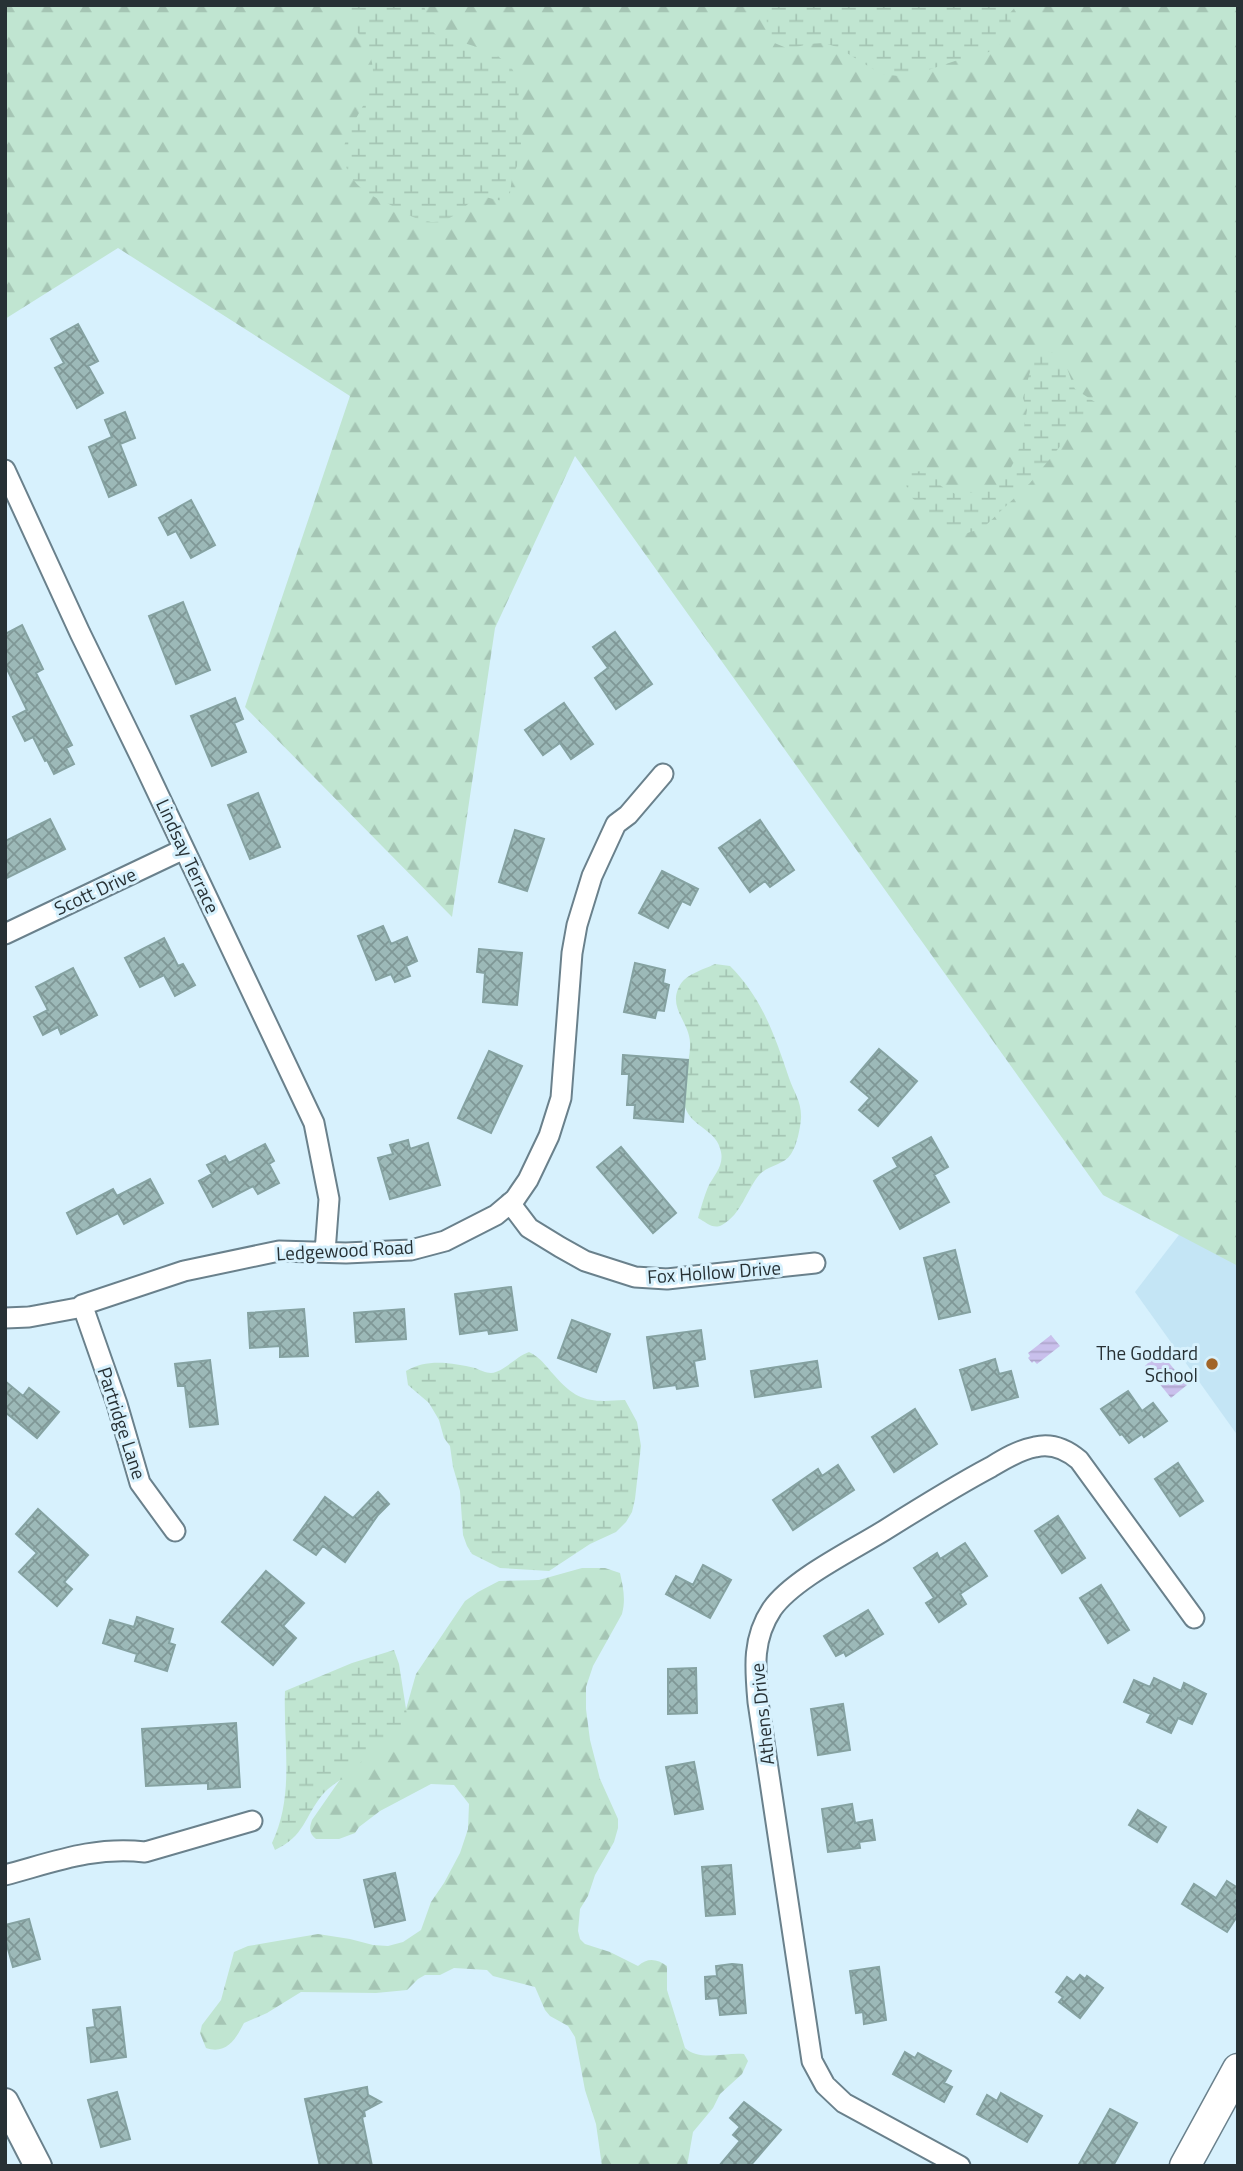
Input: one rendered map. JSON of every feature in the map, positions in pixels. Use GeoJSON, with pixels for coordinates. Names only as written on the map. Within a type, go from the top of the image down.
{"type":"FeatureCollection","features":[{"type":"Feature","properties":{"kind":"main road"},"geometry":{"type":"LineString","coordinates":[[1185,2166],[1238,2069]]}},
{"type":"Feature","properties":{"kind":"main road"},"geometry":{"type":"LineString","coordinates":[[5,2102],[38,2166]]}},
{"type":"Feature","properties":{"kind":"street","name":"Lindsay Terrace"},"geometry":{"type":"LineString","coordinates":[[5,470],[314,1123],[329,1199],[325,1252]]}},
{"type":"Feature","properties":{"kind":"street","name":"Ledgewood Road"},"geometry":{"type":"LineString","coordinates":[[5,1318],[29,1317],[83,1307],[82,1305],[184,1270],[279,1251],[411,1250],[445,1241],[496,1215],[515,1199],[533,1170],[549,1136],[561,1098],[572,953],[577,925],[592,876],[616,824],[628,815],[663,774]]}},
{"type":"Feature","properties":{"kind":"street","name":"Scott Drive"},"geometry":{"type":"LineString","coordinates":[[5,934],[184,849]]}},
{"type":"Feature","properties":{"kind":"street","name":"Fox Hollow Drive"},"geometry":{"type":"LineString","coordinates":[[510,1203],[529,1228],[559,1247],[584,1261],[635,1277],[667,1279],[815,1263]]}},
{"type":"Feature","properties":{"kind":"street","name":"Partridge Lane"},"geometry":{"type":"LineString","coordinates":[[83,1307],[117,1404],[140,1483],[175,1531]]}},
{"type":"Feature","properties":{"kind":"street","name":"Athens Drive"},"geometry":{"type":"LineString","coordinates":[[960,2166],[844,2103],[825,2085],[812,2061],[758,1702],[756,1653],[757,1640],[764,1622],[789,1591],[807,1578],[970,1478],[1025,1450],[1046,1446],[1067,1451],[1079,1460],[1194,1618]]}},
{"type":"Feature","properties":{"kind":"street"},"geometry":{"type":"LineString","coordinates":[[5,1875],[91,1851],[145,1852],[251,1821]]}},
{"type":"Feature","properties":{"kind":"shaded area","name":"The Goddard School"},"geometry":{"type":"Polygon","coordinates":[[[1222,1179],[1238,1190],[1238,1436],[1135,1292],[1222,1179]]]}},
{"type":"Feature","properties":{"kind":"shaded area"},"geometry":{"type":"Polygon","coordinates":[[[1051,1335],[1060,1346],[1037,1364],[1034,1361],[1032,1363],[1028,1353],[1051,1335]]]}},
{"type":"Feature","properties":{"kind":"shaded area"},"geometry":{"type":"Polygon","coordinates":[[[1161,1353],[1187,1385],[1171,1398],[1145,1366],[1154,1354],[1157,1356],[1161,1353]]]}},
{"type":"Feature","properties":{"kind":"green space"},"geometry":{"type":"Polygon","coordinates":[[[5,5],[1238,5],[1238,1266],[1103,1195],[575,456],[495,628],[452,917],[245,707],[350,396],[118,248],[5,319],[5,5]]]}},
{"type":"Feature","properties":{"kind":"green space"},"geometry":{"type":"Polygon","coordinates":[[[341,5],[424,5],[429,27],[435,34],[493,52],[511,67],[519,81],[518,116],[521,144],[506,201],[476,196],[451,217],[431,222],[406,214],[369,194],[357,184],[345,162],[344,149],[370,90],[373,66],[367,47],[341,5]]]}},
{"type":"Feature","properties":{"kind":"green space"},"geometry":{"type":"Polygon","coordinates":[[[766,5],[1017,5],[1010,13],[1011,26],[998,46],[987,53],[907,77],[881,74],[837,47],[824,43],[789,49],[772,42],[767,27],[766,5]]]}},
{"type":"Feature","properties":{"kind":"green space"},"geometry":{"type":"Polygon","coordinates":[[[1044,351],[1062,359],[1075,389],[1095,402],[1091,414],[1030,483],[983,528],[961,535],[936,525],[931,515],[909,495],[904,477],[909,472],[924,471],[936,477],[941,486],[957,495],[994,489],[1007,475],[1017,456],[1027,410],[1023,398],[1035,359],[1044,351]]]}},
{"type":"Feature","properties":{"kind":"green space"},"geometry":{"type":"Polygon","coordinates":[[[715,964],[730,966],[759,1004],[773,1033],[797,1098],[801,1119],[797,1142],[791,1154],[760,1174],[734,1215],[716,1227],[698,1218],[722,1157],[715,1138],[693,1120],[685,1107],[683,1092],[690,1043],[676,1002],[679,987],[685,979],[715,964]]]}},
{"type":"Feature","properties":{"kind":"green space"},"geometry":{"type":"Polygon","coordinates":[[[529,1352],[540,1359],[578,1396],[603,1401],[625,1400],[637,1422],[641,1446],[635,1499],[626,1522],[616,1532],[590,1544],[549,1571],[500,1568],[472,1554],[463,1535],[460,1491],[450,1446],[429,1403],[408,1385],[406,1371],[423,1364],[449,1363],[491,1373],[529,1352]]]}},
{"type":"Feature","properties":{"kind":"green space"},"geometry":{"type":"Polygon","coordinates":[[[582,1568],[605,1568],[620,1573],[624,1598],[622,1614],[593,1666],[586,1687],[590,1740],[600,1779],[618,1819],[618,1828],[614,1842],[580,1909],[580,1939],[585,1944],[610,1952],[638,1966],[652,1960],[667,1966],[667,1990],[685,2048],[706,2056],[744,2054],[748,2061],[742,2074],[720,2094],[713,2108],[693,2132],[687,2166],[602,2166],[596,2124],[585,2090],[575,2037],[568,2026],[545,2010],[535,1987],[493,1976],[487,1970],[454,1968],[440,1975],[425,1975],[407,1990],[376,1993],[301,1992],[267,2013],[244,2023],[238,2035],[225,2047],[213,2050],[206,2048],[200,2033],[202,2025],[221,2000],[234,1952],[248,1946],[318,1934],[388,1946],[403,1942],[421,1930],[431,1902],[460,1853],[468,1829],[469,1804],[454,1785],[431,1784],[380,1811],[355,1833],[339,1839],[316,1839],[310,1831],[312,1820],[346,1771],[401,1727],[416,1674],[465,1601],[499,1581],[539,1580],[582,1568]]]}},
{"type":"Feature","properties":{"kind":"green space"},"geometry":{"type":"Polygon","coordinates":[[[394,1650],[399,1664],[409,1728],[379,1747],[327,1790],[292,1839],[275,1850],[272,1843],[279,1825],[286,1788],[285,1691],[352,1663],[394,1650]]]}},
{"type":"Feature","properties":{"kind":"building"},"geometry":{"type":"Polygon","coordinates":[[[78,324],[98,361],[88,366],[103,393],[77,408],[55,368],[64,363],[51,339],[78,324]]]}},
{"type":"Feature","properties":{"kind":"building"},"geometry":{"type":"Polygon","coordinates":[[[125,412],[135,438],[120,444],[136,485],[109,497],[89,447],[112,437],[105,420],[125,412]]]}},
{"type":"Feature","properties":{"kind":"building"},"geometry":{"type":"Polygon","coordinates":[[[191,500],[215,545],[191,558],[176,531],[168,535],[159,518],[191,500]]]}},
{"type":"Feature","properties":{"kind":"building"},"geometry":{"type":"Polygon","coordinates":[[[183,602],[210,670],[176,684],[149,616],[183,602]]]}},
{"type":"Feature","properties":{"kind":"building"},"geometry":{"type":"Polygon","coordinates":[[[22,625],[43,669],[36,673],[72,745],[66,748],[74,764],[54,774],[33,737],[25,741],[13,717],[27,710],[5,665],[5,634],[22,625]]]}},
{"type":"Feature","properties":{"kind":"building"},"geometry":{"type":"Polygon","coordinates":[[[615,632],[652,684],[616,709],[595,678],[608,668],[593,647],[615,632]]]}},
{"type":"Feature","properties":{"kind":"building"},"geometry":{"type":"Polygon","coordinates":[[[235,698],[243,719],[234,723],[246,752],[212,766],[191,716],[235,698]]]}},
{"type":"Feature","properties":{"kind":"building"},"geometry":{"type":"Polygon","coordinates":[[[564,703],[593,744],[571,759],[560,743],[543,755],[525,730],[564,703]]]}},
{"type":"Feature","properties":{"kind":"building"},"geometry":{"type":"Polygon","coordinates":[[[258,793],[280,847],[250,859],[228,805],[258,793]]]}},
{"type":"Feature","properties":{"kind":"building"},"geometry":{"type":"Polygon","coordinates":[[[50,819],[65,849],[5,879],[5,841],[50,819]]]}},
{"type":"Feature","properties":{"kind":"building"},"geometry":{"type":"Polygon","coordinates":[[[760,820],[794,870],[770,887],[765,881],[750,892],[719,848],[760,820]]]}},
{"type":"Feature","properties":{"kind":"building"},"geometry":{"type":"Polygon","coordinates":[[[515,830],[544,839],[527,891],[499,882],[515,830]]]}},
{"type":"Feature","properties":{"kind":"building"},"geometry":{"type":"Polygon","coordinates":[[[662,871],[698,889],[690,905],[682,901],[668,928],[639,913],[662,871]]]}},
{"type":"Feature","properties":{"kind":"building"},"geometry":{"type":"Polygon","coordinates":[[[383,926],[391,944],[407,937],[417,961],[406,966],[410,976],[395,982],[391,974],[376,980],[358,936],[383,926]]]}},
{"type":"Feature","properties":{"kind":"building"},"geometry":{"type":"Polygon","coordinates":[[[164,938],[178,966],[183,964],[195,985],[175,996],[164,975],[140,987],[125,958],[164,938]]]}},
{"type":"Feature","properties":{"kind":"building"},"geometry":{"type":"Polygon","coordinates":[[[479,949],[522,953],[517,1005],[483,1002],[485,973],[477,972],[479,949]]]}},
{"type":"Feature","properties":{"kind":"building"},"geometry":{"type":"Polygon","coordinates":[[[635,963],[665,970],[663,983],[669,985],[664,1011],[657,1010],[655,1018],[624,1012],[635,963]]]}},
{"type":"Feature","properties":{"kind":"building"},"geometry":{"type":"Polygon","coordinates":[[[73,968],[97,1015],[61,1034],[58,1027],[43,1035],[34,1017],[48,1010],[36,987],[73,968]]]}},
{"type":"Feature","properties":{"kind":"building"},"geometry":{"type":"Polygon","coordinates":[[[879,1049],[917,1081],[878,1126],[859,1110],[870,1098],[851,1082],[879,1049]]]}},
{"type":"Feature","properties":{"kind":"building"},"geometry":{"type":"Polygon","coordinates":[[[489,1051],[522,1066],[491,1133],[458,1118],[489,1051]]]}},
{"type":"Feature","properties":{"kind":"building"},"geometry":{"type":"Polygon","coordinates":[[[623,1055],[688,1060],[683,1122],[634,1118],[635,1105],[627,1105],[629,1074],[622,1074],[623,1055]]]}},
{"type":"Feature","properties":{"kind":"building"},"geometry":{"type":"Polygon","coordinates":[[[931,1137],[948,1167],[934,1175],[949,1202],[900,1229],[874,1181],[898,1167],[893,1158],[931,1137]]]}},
{"type":"Feature","properties":{"kind":"building"},"geometry":{"type":"Polygon","coordinates":[[[408,1140],[410,1149],[428,1143],[440,1185],[390,1199],[378,1158],[393,1154],[390,1145],[408,1140]]]}},
{"type":"Feature","properties":{"kind":"building"},"geometry":{"type":"Polygon","coordinates":[[[265,1144],[274,1161],[269,1164],[279,1183],[258,1194],[253,1186],[213,1207],[199,1181],[212,1174],[207,1165],[225,1156],[229,1163],[265,1144]]]}},
{"type":"Feature","properties":{"kind":"building"},"geometry":{"type":"Polygon","coordinates":[[[621,1147],[676,1213],[653,1233],[597,1167],[621,1147]]]}},
{"type":"Feature","properties":{"kind":"building"},"geometry":{"type":"Polygon","coordinates":[[[150,1179],[163,1203],[124,1224],[118,1213],[77,1234],[67,1213],[113,1189],[117,1196],[150,1179]]]}},
{"type":"Feature","properties":{"kind":"building"},"geometry":{"type":"Polygon","coordinates":[[[955,1250],[970,1312],[939,1319],[924,1258],[955,1250]]]}},
{"type":"Feature","properties":{"kind":"building"},"geometry":{"type":"Polygon","coordinates":[[[511,1287],[517,1330],[460,1334],[455,1294],[511,1287]]]}},
{"type":"Feature","properties":{"kind":"building"},"geometry":{"type":"Polygon","coordinates":[[[304,1309],[308,1356],[280,1357],[280,1346],[250,1348],[248,1313],[304,1309]]]}},
{"type":"Feature","properties":{"kind":"building"},"geometry":{"type":"Polygon","coordinates":[[[404,1309],[406,1339],[356,1342],[354,1313],[404,1309]]]}},
{"type":"Feature","properties":{"kind":"building"},"geometry":{"type":"Polygon","coordinates":[[[572,1320],[610,1334],[596,1372],[558,1358],[572,1320]]]}},
{"type":"Feature","properties":{"kind":"building"},"geometry":{"type":"Polygon","coordinates":[[[701,1330],[705,1359],[694,1361],[698,1386],[654,1388],[647,1337],[701,1330]]]}},
{"type":"Feature","properties":{"kind":"building"},"geometry":{"type":"Polygon","coordinates":[[[995,1359],[999,1374],[1011,1371],[1018,1397],[972,1410],[960,1370],[995,1359]]]}},
{"type":"Feature","properties":{"kind":"building"},"geometry":{"type":"Polygon","coordinates":[[[210,1360],[218,1424],[190,1427],[185,1386],[178,1386],[175,1364],[210,1360]]]}},
{"type":"Feature","properties":{"kind":"building"},"geometry":{"type":"Polygon","coordinates":[[[817,1361],[821,1387],[755,1397],[751,1371],[817,1361]]]}},
{"type":"Feature","properties":{"kind":"building"},"geometry":{"type":"Polygon","coordinates":[[[5,1381],[23,1396],[29,1388],[59,1412],[37,1438],[5,1412],[5,1381]]]}},
{"type":"Feature","properties":{"kind":"building"},"geometry":{"type":"Polygon","coordinates":[[[1128,1391],[1142,1411],[1153,1403],[1167,1421],[1144,1437],[1142,1434],[1129,1443],[1101,1409],[1128,1391]]]}},
{"type":"Feature","properties":{"kind":"building"},"geometry":{"type":"Polygon","coordinates":[[[915,1409],[937,1444],[894,1472],[872,1437],[915,1409]]]}},
{"type":"Feature","properties":{"kind":"building"},"geometry":{"type":"Polygon","coordinates":[[[1178,1463],[1203,1501],[1180,1516],[1155,1479],[1178,1463]]]}},
{"type":"Feature","properties":{"kind":"building"},"geometry":{"type":"Polygon","coordinates":[[[838,1465],[854,1490],[793,1530],[773,1500],[818,1469],[822,1476],[838,1465]]]}},
{"type":"Feature","properties":{"kind":"building"},"geometry":{"type":"Polygon","coordinates":[[[378,1492],[389,1504],[378,1515],[345,1562],[323,1546],[316,1555],[294,1540],[325,1497],[353,1518],[378,1492]]]}},
{"type":"Feature","properties":{"kind":"building"},"geometry":{"type":"Polygon","coordinates":[[[38,1509],[88,1555],[64,1582],[72,1589],[57,1606],[19,1572],[37,1553],[16,1534],[38,1509]]]}},
{"type":"Feature","properties":{"kind":"building"},"geometry":{"type":"Polygon","coordinates":[[[1058,1516],[1085,1558],[1062,1573],[1035,1531],[1058,1516]]]}},
{"type":"Feature","properties":{"kind":"building"},"geometry":{"type":"Polygon","coordinates":[[[965,1543],[987,1576],[960,1594],[966,1604],[939,1622],[926,1603],[934,1598],[914,1568],[937,1553],[940,1559],[965,1543]]]}},
{"type":"Feature","properties":{"kind":"building"},"geometry":{"type":"Polygon","coordinates":[[[703,1565],[731,1580],[710,1618],[666,1594],[676,1576],[693,1585],[703,1565]]]}},
{"type":"Feature","properties":{"kind":"building"},"geometry":{"type":"Polygon","coordinates":[[[266,1571],[304,1603],[283,1626],[296,1638],[273,1665],[222,1622],[266,1571]]]}},
{"type":"Feature","properties":{"kind":"building"},"geometry":{"type":"Polygon","coordinates":[[[1101,1585],[1129,1630],[1108,1643],[1080,1598],[1101,1585]]]}},
{"type":"Feature","properties":{"kind":"building"},"geometry":{"type":"Polygon","coordinates":[[[868,1610],[883,1634],[846,1656],[844,1652],[836,1656],[824,1636],[868,1610]]]}},
{"type":"Feature","properties":{"kind":"building"},"geometry":{"type":"Polygon","coordinates":[[[137,1617],[173,1629],[169,1643],[175,1645],[167,1671],[135,1661],[137,1654],[103,1643],[110,1620],[134,1627],[137,1617]]]}},
{"type":"Feature","properties":{"kind":"building"},"geometry":{"type":"Polygon","coordinates":[[[696,1668],[697,1713],[668,1714],[668,1669],[696,1668]]]}},
{"type":"Feature","properties":{"kind":"building"},"geometry":{"type":"Polygon","coordinates":[[[1154,1678],[1181,1691],[1184,1683],[1206,1694],[1192,1724],[1178,1718],[1171,1733],[1147,1722],[1151,1714],[1124,1702],[1134,1680],[1150,1687],[1154,1678]]]}},
{"type":"Feature","properties":{"kind":"building"},"geometry":{"type":"Polygon","coordinates":[[[843,1704],[850,1750],[818,1755],[811,1709],[843,1704]]]}},
{"type":"Feature","properties":{"kind":"building"},"geometry":{"type":"Polygon","coordinates":[[[236,1723],[240,1787],[208,1789],[208,1783],[146,1786],[142,1729],[236,1723]]]}},
{"type":"Feature","properties":{"kind":"building"},"geometry":{"type":"Polygon","coordinates":[[[694,1762],[703,1809],[675,1814],[666,1767],[694,1762]]]}},
{"type":"Feature","properties":{"kind":"building"},"geometry":{"type":"Polygon","coordinates":[[[852,1804],[855,1823],[872,1820],[875,1840],[859,1842],[860,1848],[828,1852],[822,1809],[852,1804]]]}},
{"type":"Feature","properties":{"kind":"building"},"geometry":{"type":"Polygon","coordinates":[[[1138,1810],[1166,1827],[1157,1842],[1129,1825],[1138,1810]]]}},
{"type":"Feature","properties":{"kind":"building"},"geometry":{"type":"Polygon","coordinates":[[[731,1865],[735,1914],[706,1916],[702,1867],[731,1865]]]}},
{"type":"Feature","properties":{"kind":"building"},"geometry":{"type":"Polygon","coordinates":[[[395,1873],[405,1920],[375,1927],[364,1880],[395,1873]]]}},
{"type":"Feature","properties":{"kind":"building"},"geometry":{"type":"Polygon","coordinates":[[[1227,1881],[1238,1888],[1238,1915],[1227,1932],[1182,1904],[1194,1884],[1216,1898],[1227,1881]]]}},
{"type":"Feature","properties":{"kind":"building"},"geometry":{"type":"Polygon","coordinates":[[[29,1919],[40,1959],[13,1967],[5,1938],[5,1925],[29,1919]]]}},
{"type":"Feature","properties":{"kind":"building"},"geometry":{"type":"Polygon","coordinates":[[[742,1965],[746,2013],[720,2015],[718,1998],[706,1999],[705,1977],[717,1976],[716,1966],[742,1965]]]}},
{"type":"Feature","properties":{"kind":"building"},"geometry":{"type":"Polygon","coordinates":[[[879,1967],[886,2020],[864,2024],[863,2012],[856,2013],[850,1971],[879,1967]]]}},
{"type":"Feature","properties":{"kind":"building"},"geometry":{"type":"Polygon","coordinates":[[[1080,1975],[1085,1979],[1087,1976],[1103,1988],[1080,2018],[1059,2002],[1063,1997],[1056,1992],[1067,1977],[1074,1982],[1080,1975]]]}},
{"type":"Feature","properties":{"kind":"building"},"geometry":{"type":"Polygon","coordinates":[[[120,2007],[126,2057],[91,2062],[87,2028],[95,2027],[93,2010],[120,2007]]]}},
{"type":"Feature","properties":{"kind":"building"},"geometry":{"type":"Polygon","coordinates":[[[905,2052],[915,2058],[918,2053],[951,2071],[944,2083],[952,2087],[944,2102],[893,2074],[905,2052]]]}},
{"type":"Feature","properties":{"kind":"building"},"geometry":{"type":"Polygon","coordinates":[[[367,2087],[368,2095],[381,2102],[364,2111],[365,2116],[362,2117],[372,2166],[320,2166],[305,2099],[367,2087]]]}},
{"type":"Feature","properties":{"kind":"building"},"geometry":{"type":"Polygon","coordinates":[[[117,2092],[130,2139],[101,2147],[88,2100],[117,2092]]]}},
{"type":"Feature","properties":{"kind":"building"},"geometry":{"type":"Polygon","coordinates":[[[1001,2093],[1042,2116],[1027,2142],[977,2114],[987,2095],[997,2101],[1001,2093]]]}},
{"type":"Feature","properties":{"kind":"building"},"geometry":{"type":"Polygon","coordinates":[[[744,2102],[781,2130],[750,2166],[719,2166],[740,2141],[733,2135],[740,2127],[730,2118],[744,2102]]]}},
{"type":"Feature","properties":{"kind":"building"},"geometry":{"type":"Polygon","coordinates":[[[1110,2109],[1137,2123],[1113,2166],[1078,2166],[1110,2109]]]}},
{"type":"Feature","properties":{"kind":"place","name":"The Goddard School"},"geometry":{"type":"Point","coordinates":[1212,1364]}}]}
